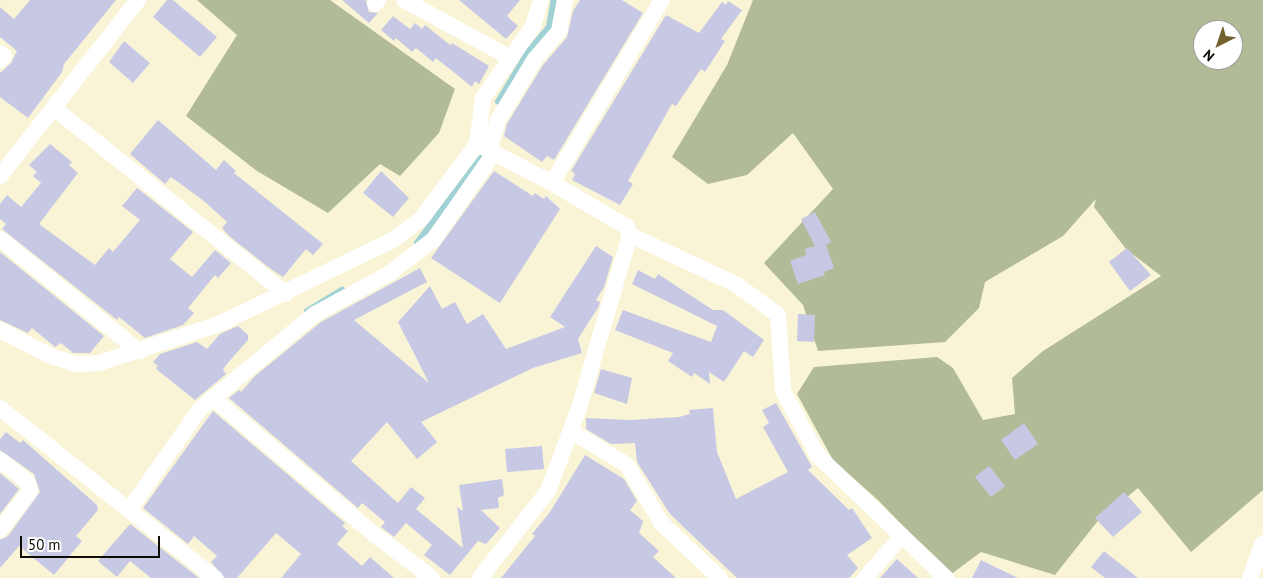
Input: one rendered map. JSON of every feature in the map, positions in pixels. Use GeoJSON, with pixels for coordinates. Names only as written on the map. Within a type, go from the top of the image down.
{"type":"FeatureCollection","features":[{"type":"Feature","properties":{"kind":"street"},"geometry":{"type":"LineString","coordinates":[[0,176],[138,0]]}},
{"type":"Feature","properties":{"kind":"street"},"geometry":{"type":"LineString","coordinates":[[404,0],[510,57]]}},
{"type":"Feature","properties":{"kind":"street"},"geometry":{"type":"LineString","coordinates":[[0,330],[51,356],[76,364],[99,363],[219,324],[286,294],[393,240],[421,219],[487,148],[483,98],[533,26],[541,0]]}},
{"type":"Feature","properties":{"kind":"street"},"geometry":{"type":"LineString","coordinates":[[129,510],[200,409],[315,314],[390,273],[434,239],[487,148],[498,120],[535,59],[559,31],[565,0]]}},
{"type":"Feature","properties":{"kind":"street"},"geometry":{"type":"LineString","coordinates":[[552,183],[662,0]]}},
{"type":"Feature","properties":{"kind":"street"},"geometry":{"type":"LineString","coordinates":[[0,53],[4,56],[0,60]]}},
{"type":"Feature","properties":{"kind":"street"},"geometry":{"type":"LineString","coordinates":[[54,108],[286,294]]}},
{"type":"Feature","properties":{"kind":"street"},"geometry":{"type":"LineString","coordinates":[[480,578],[548,491],[572,431],[630,236],[627,227],[487,148]]}},
{"type":"Feature","properties":{"kind":"street"},"geometry":{"type":"LineString","coordinates":[[630,236],[737,285],[778,315],[783,391],[818,456],[946,578]]}},
{"type":"Feature","properties":{"kind":"street"},"geometry":{"type":"LineString","coordinates":[[0,238],[139,351]]}},
{"type":"Feature","properties":{"kind":"street"},"geometry":{"type":"LineString","coordinates":[[214,399],[375,535],[432,578]]}},
{"type":"Feature","properties":{"kind":"street"},"geometry":{"type":"LineString","coordinates":[[0,408],[214,578]]}},
{"type":"Feature","properties":{"kind":"street"},"geometry":{"type":"LineString","coordinates":[[572,431],[628,465],[662,524],[720,578]]}},
{"type":"Feature","properties":{"kind":"street"},"geometry":{"type":"LineString","coordinates":[[0,460],[27,482],[30,491],[0,530]]}},
{"type":"Feature","properties":{"kind":"street"},"geometry":{"type":"LineString","coordinates":[[865,578],[902,536]]}},
{"type":"Feature","properties":{"kind":"street"},"geometry":{"type":"LineString","coordinates":[[1250,578],[1263,543]]}},
{"type":"Feature","properties":{"kind":"green space"},"geometry":{"type":"Polygon","coordinates":[[[197,0],[330,0],[455,89],[439,133],[400,176],[380,164],[328,213],[257,171],[186,116],[237,35],[197,0]]]}},
{"type":"Feature","properties":{"kind":"green space"},"geometry":{"type":"Polygon","coordinates":[[[753,0],[1263,0],[1263,490],[1191,552],[1138,488],[1097,522],[1055,575],[981,552],[950,575],[879,501],[833,460],[797,394],[814,367],[937,357],[953,368],[983,420],[1015,414],[1012,378],[1043,351],[1161,276],[1126,249],[1094,207],[1096,199],[1063,236],[985,282],[979,308],[945,342],[818,351],[803,305],[764,263],[833,189],[793,133],[747,175],[708,184],[672,157],[727,65],[753,0]]]}},
{"type":"Feature","properties":{"kind":"building"},"geometry":{"type":"Polygon","coordinates":[[[30,0],[116,0],[64,64],[62,72],[28,118],[0,97],[0,73],[11,63],[17,51],[0,37],[0,7],[14,19],[30,0]]]}},
{"type":"Feature","properties":{"kind":"building"},"geometry":{"type":"Polygon","coordinates":[[[167,0],[173,0],[217,37],[200,57],[153,17],[167,0]]]}},
{"type":"Feature","properties":{"kind":"building"},"geometry":{"type":"Polygon","coordinates":[[[342,0],[366,0],[369,12],[378,13],[369,23],[342,0]]]}},
{"type":"Feature","properties":{"kind":"building"},"geometry":{"type":"Polygon","coordinates":[[[459,0],[520,0],[507,16],[518,26],[506,39],[459,0]]]}},
{"type":"Feature","properties":{"kind":"building"},"geometry":{"type":"Polygon","coordinates":[[[580,0],[622,0],[643,13],[554,160],[547,156],[542,162],[504,136],[507,124],[543,65],[567,37],[573,11],[580,0]]]}},
{"type":"Feature","properties":{"kind":"building"},"geometry":{"type":"Polygon","coordinates":[[[728,1],[742,10],[721,39],[725,41],[705,72],[701,69],[676,106],[672,104],[628,181],[633,184],[620,205],[572,180],[575,174],[571,171],[666,15],[699,33],[722,2],[726,5],[728,1]]]}},
{"type":"Feature","properties":{"kind":"building"},"geometry":{"type":"Polygon","coordinates":[[[393,16],[410,29],[415,23],[422,29],[425,25],[450,45],[452,43],[489,66],[479,84],[475,81],[472,87],[436,58],[433,62],[416,48],[412,52],[396,38],[394,41],[381,30],[393,16]]]}},
{"type":"Feature","properties":{"kind":"building"},"geometry":{"type":"Polygon","coordinates":[[[124,41],[150,63],[133,83],[109,62],[124,41]]]}},
{"type":"Feature","properties":{"kind":"building"},"geometry":{"type":"Polygon","coordinates":[[[158,120],[216,170],[224,160],[236,171],[234,173],[323,244],[313,255],[306,249],[283,277],[268,267],[228,235],[222,228],[227,222],[204,201],[171,177],[165,184],[130,154],[158,120]]]}},
{"type":"Feature","properties":{"kind":"building"},"geometry":{"type":"Polygon","coordinates":[[[50,144],[72,162],[69,165],[78,173],[39,224],[95,265],[109,248],[113,252],[140,220],[122,206],[137,188],[193,232],[170,259],[192,277],[215,250],[231,263],[218,278],[215,275],[188,308],[194,313],[183,325],[145,338],[119,317],[117,320],[2,229],[6,224],[0,219],[0,204],[7,195],[21,207],[41,183],[33,176],[37,172],[29,165],[50,144]]]}},
{"type":"Feature","properties":{"kind":"building"},"geometry":{"type":"Polygon","coordinates":[[[381,171],[409,198],[393,217],[363,193],[381,171]]]}},
{"type":"Feature","properties":{"kind":"building"},"geometry":{"type":"Polygon","coordinates":[[[494,171],[533,196],[535,193],[544,199],[546,196],[560,209],[500,303],[431,258],[494,171]]]}},
{"type":"Feature","properties":{"kind":"building"},"geometry":{"type":"Polygon","coordinates":[[[815,212],[831,242],[826,245],[834,268],[824,272],[825,275],[798,284],[790,261],[806,255],[805,249],[815,246],[801,219],[815,212]]]}},
{"type":"Feature","properties":{"kind":"building"},"geometry":{"type":"Polygon","coordinates":[[[596,246],[613,257],[604,287],[596,300],[600,302],[599,306],[578,339],[582,353],[533,368],[421,422],[437,442],[417,459],[387,422],[351,461],[398,503],[411,487],[425,498],[416,509],[463,548],[457,507],[463,511],[459,485],[502,479],[504,495],[498,498],[499,508],[481,510],[500,528],[486,544],[478,541],[450,575],[424,555],[432,545],[406,523],[394,537],[381,527],[385,522],[362,503],[358,508],[229,398],[239,390],[241,392],[255,376],[321,322],[420,268],[427,282],[354,320],[429,383],[398,322],[430,286],[442,309],[455,302],[467,324],[483,314],[506,349],[565,327],[550,317],[596,246]]]}},
{"type":"Feature","properties":{"kind":"building"},"geometry":{"type":"Polygon","coordinates":[[[1127,248],[1151,275],[1130,291],[1109,262],[1127,248]]]}},
{"type":"Feature","properties":{"kind":"building"},"geometry":{"type":"Polygon","coordinates":[[[0,252],[104,336],[90,353],[73,353],[61,343],[55,347],[32,328],[28,333],[0,320],[0,252]]]}},
{"type":"Feature","properties":{"kind":"building"},"geometry":{"type":"Polygon","coordinates":[[[638,270],[655,279],[658,274],[713,310],[723,310],[764,340],[753,357],[744,351],[724,382],[709,372],[710,384],[694,373],[692,377],[668,361],[673,353],[615,330],[623,310],[711,342],[717,326],[632,284],[638,270]]]}},
{"type":"Feature","properties":{"kind":"building"},"geometry":{"type":"Polygon","coordinates":[[[798,314],[815,315],[814,342],[797,341],[798,314]]]}},
{"type":"Feature","properties":{"kind":"building"},"geometry":{"type":"Polygon","coordinates":[[[238,326],[248,335],[248,340],[226,365],[223,370],[226,374],[195,400],[156,369],[158,366],[153,362],[160,354],[197,342],[207,349],[220,334],[238,326]]]}},
{"type":"Feature","properties":{"kind":"building"},"geometry":{"type":"Polygon","coordinates":[[[601,369],[632,378],[627,404],[594,393],[601,369]]]}},
{"type":"Feature","properties":{"kind":"building"},"geometry":{"type":"Polygon","coordinates":[[[776,403],[812,467],[808,470],[849,510],[852,508],[872,538],[847,555],[858,568],[849,578],[737,578],[670,514],[637,462],[635,443],[611,444],[586,429],[586,418],[630,420],[679,417],[690,414],[689,410],[713,408],[717,452],[736,499],[788,472],[763,427],[769,423],[762,410],[776,403]]]}},
{"type":"Feature","properties":{"kind":"building"},"geometry":{"type":"Polygon","coordinates":[[[213,411],[345,523],[342,526],[348,531],[337,544],[362,566],[370,557],[394,578],[281,578],[301,554],[276,533],[237,578],[225,578],[211,562],[217,556],[194,536],[188,544],[143,508],[213,411]]]}},
{"type":"Feature","properties":{"kind":"building"},"geometry":{"type":"Polygon","coordinates":[[[1024,423],[1038,444],[1015,460],[1001,440],[1024,423]]]}},
{"type":"Feature","properties":{"kind":"building"},"geometry":{"type":"Polygon","coordinates":[[[6,432],[20,443],[23,440],[97,505],[98,510],[76,536],[82,541],[54,575],[19,546],[0,568],[0,540],[8,536],[40,492],[34,474],[0,450],[0,439],[6,432]]]}},
{"type":"Feature","properties":{"kind":"building"},"geometry":{"type":"Polygon","coordinates":[[[542,446],[544,469],[507,472],[505,449],[542,446]]]}},
{"type":"Feature","properties":{"kind":"building"},"geometry":{"type":"Polygon","coordinates":[[[585,455],[624,479],[637,501],[630,510],[643,521],[639,533],[659,551],[653,557],[676,578],[501,578],[535,536],[532,534],[550,512],[585,455]]]}},
{"type":"Feature","properties":{"kind":"building"},"geometry":{"type":"Polygon","coordinates":[[[989,466],[1005,486],[991,497],[975,477],[989,466]]]}},
{"type":"Feature","properties":{"kind":"building"},"geometry":{"type":"Polygon","coordinates":[[[0,473],[19,489],[0,514],[0,473]]]}},
{"type":"Feature","properties":{"kind":"building"},"geometry":{"type":"Polygon","coordinates":[[[1124,492],[1142,512],[1113,537],[1095,518],[1124,492]]]}},
{"type":"Feature","properties":{"kind":"building"},"geometry":{"type":"Polygon","coordinates":[[[130,524],[199,578],[151,578],[130,561],[117,577],[98,561],[130,524]]]}},
{"type":"Feature","properties":{"kind":"building"},"geometry":{"type":"Polygon","coordinates":[[[1104,551],[1138,578],[1105,578],[1091,567],[1104,551]]]}},
{"type":"Feature","properties":{"kind":"building"},"geometry":{"type":"Polygon","coordinates":[[[897,559],[918,578],[880,578],[897,559]]]}},
{"type":"Feature","properties":{"kind":"building"},"geometry":{"type":"Polygon","coordinates":[[[981,560],[1018,578],[972,578],[981,560]]]}},
{"type":"Feature","properties":{"kind":"waterway"},"geometry":{"type":"LineString","coordinates":[[498,102],[528,52],[549,27],[554,0]]}},
{"type":"Feature","properties":{"kind":"waterway"},"geometry":{"type":"LineString","coordinates":[[417,243],[481,158]]}},
{"type":"Feature","properties":{"kind":"waterway"},"geometry":{"type":"LineString","coordinates":[[307,311],[342,290]]}}]}
